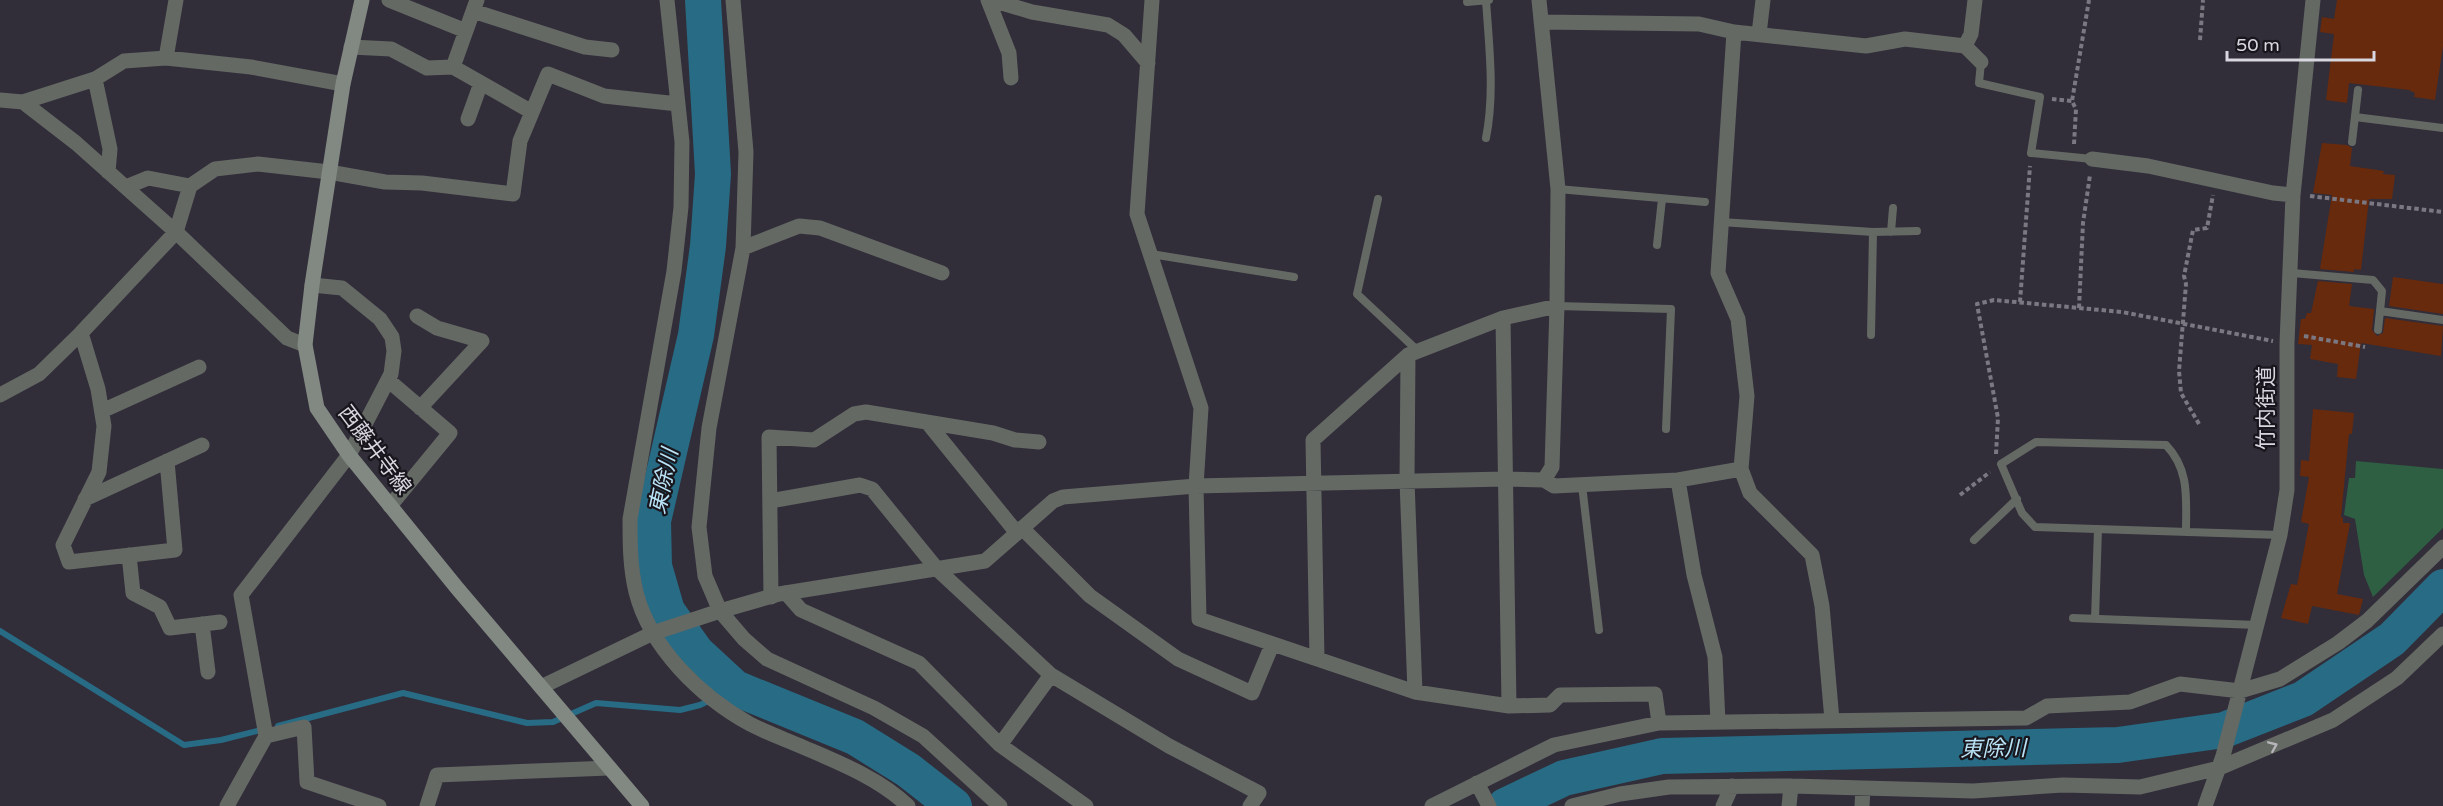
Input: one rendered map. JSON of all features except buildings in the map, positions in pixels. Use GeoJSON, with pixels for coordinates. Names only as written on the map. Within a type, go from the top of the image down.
{"type":"FeatureCollection","features":[{"type":"Feature","properties":{"kind":"main road","name":"西藤井寺線"},"geometry":{"type":"LineString","coordinates":[[362,0],[343,84],[305,345],[317,408],[349,455],[390,506],[642,806]]}},
{"type":"Feature","properties":{"kind":"street"},"geometry":{"type":"LineString","coordinates":[[166,58],[177,0]]}},
{"type":"Feature","properties":{"kind":"street"},"geometry":{"type":"LineString","coordinates":[[389,0],[466,30]]}},
{"type":"Feature","properties":{"kind":"street"},"geometry":{"type":"LineString","coordinates":[[667,0],[682,142],[681,207],[675,261],[630,519],[630,555],[637,594],[653,633],[678,666],[711,699],[750,724],[843,765],[896,795],[908,806]]}},
{"type":"Feature","properties":{"kind":"street"},"geometry":{"type":"LineString","coordinates":[[733,0],[746,152],[742,248],[709,428],[699,527],[705,576],[720,611],[744,639],[767,659],[874,708],[923,736],[1000,806]]}},
{"type":"Feature","properties":{"kind":"street"},"geometry":{"type":"LineString","coordinates":[[990,0],[1032,12],[1108,25],[1124,35],[1148,63]]}},
{"type":"Feature","properties":{"kind":"street"},"geometry":{"type":"LineString","coordinates":[[990,0],[1009,53],[1011,78]]}},
{"type":"Feature","properties":{"kind":"street"},"geometry":{"type":"LineString","coordinates":[[1152,0],[1137,214],[1201,408],[1196,486],[1199,619],[1414,692],[1509,706],[1550,705],[1560,695],[1655,694],[1659,723]]}},
{"type":"Feature","properties":{"kind":"street"},"geometry":{"type":"LineString","coordinates":[[1539,0],[1558,189],[1552,467],[1544,480]]}},
{"type":"Feature","properties":{"kind":"street"},"geometry":{"type":"LineString","coordinates":[[1759,34],[1763,0]]}},
{"type":"Feature","properties":{"kind":"street"},"geometry":{"type":"LineString","coordinates":[[1965,46],[1971,34],[1975,0]]}},
{"type":"Feature","properties":{"kind":"street","name":"竹内街道"},"geometry":{"type":"LineString","coordinates":[[2205,806],[2221,762],[2280,535],[2286,490],[2293,195],[2313,0]]}},
{"type":"Feature","properties":{"kind":"street"},"geometry":{"type":"LineString","coordinates":[[453,67],[475,6],[585,47],[612,50]]}},
{"type":"Feature","properties":{"kind":"street"},"geometry":{"type":"LineString","coordinates":[[1541,22],[1699,24],[1734,32],[1866,46],[1905,39],[1965,46],[1981,62]]}},
{"type":"Feature","properties":{"kind":"street"},"geometry":{"type":"LineString","coordinates":[[1734,32],[1718,273],[1738,319],[1747,396],[1741,469],[1750,493],[1812,555],[1822,606],[1832,720]]}},
{"type":"Feature","properties":{"kind":"street"},"geometry":{"type":"LineString","coordinates":[[351,47],[391,49],[428,68],[453,67],[532,112]]}},
{"type":"Feature","properties":{"kind":"street"},"geometry":{"type":"LineString","coordinates":[[0,100],[23,102],[95,79],[124,61],[166,58],[251,68],[343,84]]}},
{"type":"Feature","properties":{"kind":"street"},"geometry":{"type":"LineString","coordinates":[[0,395],[39,374],[81,333],[177,232],[190,186],[215,169],[258,164],[329,172],[385,182],[422,183],[513,194],[520,141],[548,74],[604,96],[678,104]]}},
{"type":"Feature","properties":{"kind":"street"},"geometry":{"type":"LineString","coordinates":[[95,79],[110,149],[108,172]]}},
{"type":"Feature","properties":{"kind":"street"},"geometry":{"type":"LineString","coordinates":[[468,119],[481,83]]}},
{"type":"Feature","properties":{"kind":"street"},"geometry":{"type":"LineString","coordinates":[[23,102],[76,143],[177,232],[287,338],[305,345]]}},
{"type":"Feature","properties":{"kind":"street"},"geometry":{"type":"LineString","coordinates":[[2092,159],[2148,166],[2273,193],[2293,195]]}},
{"type":"Feature","properties":{"kind":"street"},"geometry":{"type":"LineString","coordinates":[[126,187],[148,178],[190,186]]}},
{"type":"Feature","properties":{"kind":"street"},"geometry":{"type":"LineString","coordinates":[[742,248],[799,226],[820,228],[942,273]]}},
{"type":"Feature","properties":{"kind":"street"},"geometry":{"type":"LineString","coordinates":[[227,806],[266,736],[241,595],[349,455],[391,374],[394,351],[392,337],[380,319],[342,288],[312,285]]}},
{"type":"Feature","properties":{"kind":"street"},"geometry":{"type":"LineString","coordinates":[[1317,659],[1313,440],[1413,353],[1503,318],[1557,306]]}},
{"type":"Feature","properties":{"kind":"street"},"geometry":{"type":"LineString","coordinates":[[417,316],[437,328],[482,341],[420,408]]}},
{"type":"Feature","properties":{"kind":"street"},"geometry":{"type":"LineString","coordinates":[[1503,318],[1509,706]]}},
{"type":"Feature","properties":{"kind":"street"},"geometry":{"type":"LineString","coordinates":[[81,333],[98,389],[104,426],[99,472],[63,545],[69,562],[175,550],[167,461]]}},
{"type":"Feature","properties":{"kind":"street"},"geometry":{"type":"LineString","coordinates":[[1413,353],[1407,481],[1414,692]]}},
{"type":"Feature","properties":{"kind":"street"},"geometry":{"type":"LineString","coordinates":[[102,411],[199,368]]}},
{"type":"Feature","properties":{"kind":"street"},"geometry":{"type":"LineString","coordinates":[[388,380],[450,433],[390,506]]}},
{"type":"Feature","properties":{"kind":"street"},"geometry":{"type":"LineString","coordinates":[[771,597],[769,437],[814,440],[854,414],[866,412],[993,433],[1015,440],[1039,442]]}},
{"type":"Feature","properties":{"kind":"street"},"geometry":{"type":"LineString","coordinates":[[927,422],[1020,531],[1090,596],[1178,659],[1252,693],[1272,645]]}},
{"type":"Feature","properties":{"kind":"street"},"geometry":{"type":"LineString","coordinates":[[85,499],[202,445]]}},
{"type":"Feature","properties":{"kind":"street"},"geometry":{"type":"LineString","coordinates":[[541,687],[653,633],[720,611],[786,593],[985,561],[1053,501],[1063,497],[1196,486],[1314,482],[1505,479],[1544,480],[1554,486],[1582,485],[1678,480],[1741,469]]}},
{"type":"Feature","properties":{"kind":"street"},"geometry":{"type":"LineString","coordinates":[[1678,480],[1694,575],[1715,657],[1718,722]]}},
{"type":"Feature","properties":{"kind":"street"},"geometry":{"type":"LineString","coordinates":[[770,501],[860,485],[872,489],[937,569],[1051,675],[1169,746],[1259,793],[1250,806]]}},
{"type":"Feature","properties":{"kind":"street"},"geometry":{"type":"LineString","coordinates":[[1432,806],[1479,787],[1554,745],[1659,723],[2026,718],[2047,706],[2130,702],[2180,684],[2238,697],[2280,679],[2338,643],[2385,605],[2443,547]]}},
{"type":"Feature","properties":{"kind":"street"},"geometry":{"type":"LineString","coordinates":[[129,555],[133,593],[160,607],[170,628],[220,622]]}},
{"type":"Feature","properties":{"kind":"street"},"geometry":{"type":"LineString","coordinates":[[786,593],[801,610],[919,663],[1000,745],[1086,806]]}},
{"type":"Feature","properties":{"kind":"street"},"geometry":{"type":"LineString","coordinates":[[202,624],[208,672]]}},
{"type":"Feature","properties":{"kind":"street"},"geometry":{"type":"LineString","coordinates":[[1572,806],[1620,794],[1669,787],[1791,786],[1972,791],[2063,785],[2140,787],[2221,762],[2333,720],[2397,678],[2443,634]]}},
{"type":"Feature","properties":{"kind":"street"},"geometry":{"type":"LineString","coordinates":[[1000,745],[1051,675]]}},
{"type":"Feature","properties":{"kind":"street"},"geometry":{"type":"LineString","coordinates":[[266,736],[304,727],[307,782],[379,806]]}},
{"type":"Feature","properties":{"kind":"street"},"geometry":{"type":"LineString","coordinates":[[427,806],[437,775],[609,768]]}},
{"type":"Feature","properties":{"kind":"street"},"geometry":{"type":"LineString","coordinates":[[1723,806],[1732,786]]}},
{"type":"Feature","properties":{"kind":"street"},"geometry":{"type":"LineString","coordinates":[[1789,806],[1791,786]]}},
{"type":"Feature","properties":{"kind":"street"},"geometry":{"type":"LineString","coordinates":[[1479,787],[1489,806]]}},
{"type":"Feature","properties":{"kind":"street"},"geometry":{"type":"LineString","coordinates":[[1862,806],[1863,788]]}},
{"type":"Feature","properties":{"kind":"lane"},"geometry":{"type":"LineString","coordinates":[[1486,0],[1490,86],[1490,116],[1486,138]]}},
{"type":"Feature","properties":{"kind":"lane"},"geometry":{"type":"LineString","coordinates":[[1467,2],[1490,0]]}},
{"type":"Feature","properties":{"kind":"lane"},"geometry":{"type":"LineString","coordinates":[[1981,62],[1979,83],[2040,98],[2031,153],[2092,159]]}},
{"type":"Feature","properties":{"kind":"lane"},"geometry":{"type":"LineString","coordinates":[[2352,142],[2358,90]]}},
{"type":"Feature","properties":{"kind":"lane"},"geometry":{"type":"LineString","coordinates":[[2355,117],[2443,128]]}},
{"type":"Feature","properties":{"kind":"lane"},"geometry":{"type":"LineString","coordinates":[[1558,189],[1705,202]]}},
{"type":"Feature","properties":{"kind":"lane"},"geometry":{"type":"LineString","coordinates":[[1657,245],[1662,199]]}},
{"type":"Feature","properties":{"kind":"lane"},"geometry":{"type":"LineString","coordinates":[[1378,200],[1357,294],[1413,353]]}},
{"type":"Feature","properties":{"kind":"lane"},"geometry":{"type":"LineString","coordinates":[[1891,232],[1893,208]]}},
{"type":"Feature","properties":{"kind":"lane"},"geometry":{"type":"LineString","coordinates":[[1721,222],[1873,232],[1917,231]]}},
{"type":"Feature","properties":{"kind":"lane"},"geometry":{"type":"LineString","coordinates":[[1870,335],[1873,232]]}},
{"type":"Feature","properties":{"kind":"lane"},"geometry":{"type":"LineString","coordinates":[[1150,255],[1294,277]]}},
{"type":"Feature","properties":{"kind":"lane"},"geometry":{"type":"LineString","coordinates":[[2292,273],[2373,280],[2382,291],[2378,330]]}},
{"type":"Feature","properties":{"kind":"lane"},"geometry":{"type":"LineString","coordinates":[[1557,306],[1671,309],[1666,429]]}},
{"type":"Feature","properties":{"kind":"lane"},"geometry":{"type":"LineString","coordinates":[[2380,311],[2443,320]]}},
{"type":"Feature","properties":{"kind":"lane"},"geometry":{"type":"LineString","coordinates":[[2186,532],[2187,487],[2176,456],[2166,445],[2036,442],[2001,464],[2022,513],[2036,527],[2186,532],[2280,535]]}},
{"type":"Feature","properties":{"kind":"lane"},"geometry":{"type":"LineString","coordinates":[[1582,485],[1599,630]]}},
{"type":"Feature","properties":{"kind":"lane"},"geometry":{"type":"LineString","coordinates":[[1974,540],[2017,500]]}},
{"type":"Feature","properties":{"kind":"lane"},"geometry":{"type":"LineString","coordinates":[[2096,619],[2098,529]]}},
{"type":"Feature","properties":{"kind":"lane"},"geometry":{"type":"LineString","coordinates":[[2073,618],[2257,624]]}},
{"type":"Feature","properties":{"kind":"path"},"geometry":{"type":"LineString","coordinates":[[2073,157],[2076,109],[2072,101],[2089,0]]}},
{"type":"Feature","properties":{"kind":"path"},"geometry":{"type":"LineString","coordinates":[[2200,40],[2203,0]]}},
{"type":"Feature","properties":{"kind":"path"},"geometry":{"type":"LineString","coordinates":[[2040,98],[2072,101]]}},
{"type":"Feature","properties":{"kind":"path"},"geometry":{"type":"LineString","coordinates":[[2020,302],[2031,153]]}},
{"type":"Feature","properties":{"kind":"path"},"geometry":{"type":"LineString","coordinates":[[2079,308],[2083,223],[2092,159]]}},
{"type":"Feature","properties":{"kind":"path"},"geometry":{"type":"LineString","coordinates":[[2199,424],[2181,393],[2179,371],[2186,284],[2184,276],[2193,230],[2207,228],[2215,179]]}},
{"type":"Feature","properties":{"kind":"path"},"geometry":{"type":"LineString","coordinates":[[2293,195],[2443,212]]}},
{"type":"Feature","properties":{"kind":"path"},"geometry":{"type":"LineString","coordinates":[[1960,495],[2001,464],[1996,458],[1998,418],[1977,304],[1994,300],[2122,312],[2183,324],[2365,347]]}},
{"type":"Feature","properties":{"kind":"green space"},"geometry":{"type":"Polygon","coordinates":[[[2356,461],[2443,469],[2443,528],[2373,597],[2364,575],[2355,519],[2344,515],[2349,478],[2355,478],[2356,461]]]}},
{"type":"Feature","properties":{"kind":"waterway","name":"東除川"},"geometry":{"type":"LineString","coordinates":[[703,0],[713,174],[708,246],[696,335],[653,521],[654,566],[667,611],[696,652],[735,688],[855,737],[908,770],[954,806]]}},
{"type":"Feature","properties":{"kind":"waterway","name":"東除川"},"geometry":{"type":"LineString","coordinates":[[1505,806],[1564,778],[1662,756],[2118,745],[2224,730],[2303,699],[2392,639],[2443,587]]}},
{"type":"Feature","properties":{"kind":"waterway"},"geometry":{"type":"LineString","coordinates":[[0,631],[184,745],[221,740],[265,729]]}},
{"type":"Feature","properties":{"kind":"waterway"},"geometry":{"type":"LineString","coordinates":[[278,726],[403,693],[527,723],[553,722],[596,703],[680,710],[700,705],[735,688]]}}]}
